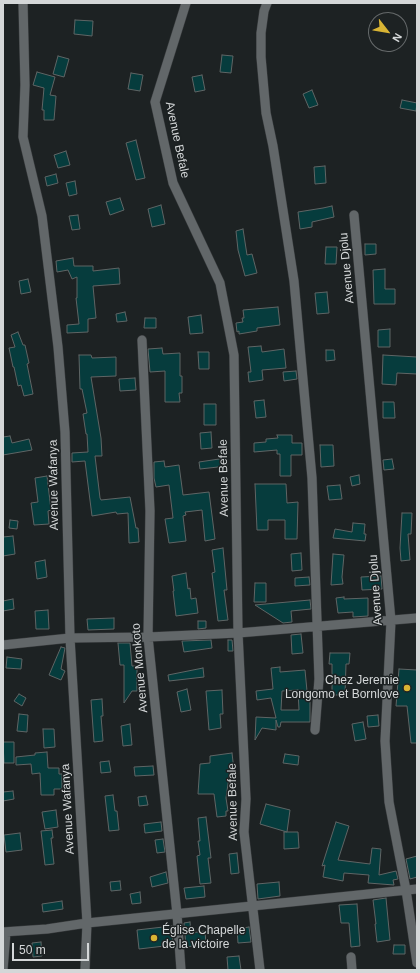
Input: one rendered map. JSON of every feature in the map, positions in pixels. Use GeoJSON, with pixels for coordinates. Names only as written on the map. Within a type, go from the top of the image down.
{"type":"FeatureCollection","features":[{"type":"Feature","properties":{"kind":"street","name":"Avenue Wafanya"},"geometry":{"type":"LineString","coordinates":[[23,3],[25,62],[23,137],[42,216],[58,347],[65,432],[70,638],[87,923],[85,970]]}},
{"type":"Feature","properties":{"kind":"street","name":"Avenue Befale"},"geometry":{"type":"LineString","coordinates":[[186,3],[155,102],[173,183],[220,283],[234,355],[238,633],[246,799],[244,832],[260,970]]}},
{"type":"Feature","properties":{"kind":"street"},"geometry":{"type":"LineString","coordinates":[[267,3],[264,11],[261,33],[261,57],[266,113],[273,146],[294,281],[312,478],[319,679],[315,730]]}},
{"type":"Feature","properties":{"kind":"street","name":"Avenue Djolu"},"geometry":{"type":"LineString","coordinates":[[354,215],[391,621],[385,741],[388,795],[406,890],[417,963]]}},
{"type":"Feature","properties":{"kind":"street","name":"Avenue Monkoto"},"geometry":{"type":"LineString","coordinates":[[142,340],[150,511],[148,637],[177,914],[181,970]]}},
{"type":"Feature","properties":{"kind":"street"},"geometry":{"type":"LineString","coordinates":[[3,645],[70,638],[148,637],[238,633],[417,618]]}},
{"type":"Feature","properties":{"kind":"street"},"geometry":{"type":"LineString","coordinates":[[3,970],[4,932],[47,929],[87,923],[417,889]]}},
{"type":"Feature","properties":{"kind":"street"},"geometry":{"type":"LineString","coordinates":[[351,957],[352,970]]}},
{"type":"Feature","properties":{"kind":"building"},"geometry":{"type":"Polygon","coordinates":[[[75,20],[93,21],[92,36],[74,34],[75,20]]]}},
{"type":"Feature","properties":{"kind":"building"},"geometry":{"type":"Polygon","coordinates":[[[222,55],[233,56],[231,73],[220,72],[222,55]]]}},
{"type":"Feature","properties":{"kind":"building"},"geometry":{"type":"Polygon","coordinates":[[[58,56],[69,59],[64,77],[53,74],[58,56]]]}},
{"type":"Feature","properties":{"kind":"building"},"geometry":{"type":"Polygon","coordinates":[[[37,72],[55,77],[50,95],[56,96],[54,120],[44,120],[44,110],[42,110],[44,88],[33,85],[37,72]]]}},
{"type":"Feature","properties":{"kind":"building"},"geometry":{"type":"Polygon","coordinates":[[[131,73],[143,75],[140,91],[128,89],[131,73]]]}},
{"type":"Feature","properties":{"kind":"building"},"geometry":{"type":"Polygon","coordinates":[[[202,75],[205,90],[195,92],[192,77],[202,75]]]}},
{"type":"Feature","properties":{"kind":"building"},"geometry":{"type":"Polygon","coordinates":[[[312,90],[318,105],[309,108],[303,94],[312,90]]]}},
{"type":"Feature","properties":{"kind":"building"},"geometry":{"type":"Polygon","coordinates":[[[402,100],[417,103],[416,111],[400,108],[402,100]]]}},
{"type":"Feature","properties":{"kind":"building"},"geometry":{"type":"Polygon","coordinates":[[[136,140],[145,178],[136,180],[126,143],[136,140]]]}},
{"type":"Feature","properties":{"kind":"building"},"geometry":{"type":"Polygon","coordinates":[[[66,151],[70,165],[58,168],[54,155],[66,151]]]}},
{"type":"Feature","properties":{"kind":"building"},"geometry":{"type":"Polygon","coordinates":[[[325,166],[326,183],[315,184],[314,167],[325,166]]]}},
{"type":"Feature","properties":{"kind":"building"},"geometry":{"type":"Polygon","coordinates":[[[56,174],[58,183],[47,186],[45,177],[56,174]]]}},
{"type":"Feature","properties":{"kind":"building"},"geometry":{"type":"Polygon","coordinates":[[[75,181],[77,194],[69,196],[66,183],[75,181]]]}},
{"type":"Feature","properties":{"kind":"building"},"geometry":{"type":"Polygon","coordinates":[[[120,198],[124,210],[110,215],[106,202],[120,198]]]}},
{"type":"Feature","properties":{"kind":"building"},"geometry":{"type":"Polygon","coordinates":[[[161,205],[165,224],[152,227],[148,209],[161,205]]]}},
{"type":"Feature","properties":{"kind":"building"},"geometry":{"type":"Polygon","coordinates":[[[332,206],[334,217],[312,222],[312,227],[300,229],[298,212],[332,206]]]}},
{"type":"Feature","properties":{"kind":"building"},"geometry":{"type":"Polygon","coordinates":[[[78,215],[80,229],[72,230],[69,216],[78,215]]]}},
{"type":"Feature","properties":{"kind":"building"},"geometry":{"type":"Polygon","coordinates":[[[243,229],[247,255],[252,254],[257,273],[245,276],[238,250],[236,231],[243,229]]]}},
{"type":"Feature","properties":{"kind":"building"},"geometry":{"type":"Polygon","coordinates":[[[365,244],[376,244],[376,254],[365,255],[365,244]]]}},
{"type":"Feature","properties":{"kind":"building"},"geometry":{"type":"Polygon","coordinates":[[[326,247],[337,247],[336,264],[325,264],[326,247]]]}},
{"type":"Feature","properties":{"kind":"building"},"geometry":{"type":"Polygon","coordinates":[[[73,258],[74,266],[93,266],[93,271],[119,268],[120,284],[93,286],[96,318],[88,319],[88,332],[67,333],[67,325],[79,324],[76,298],[77,277],[72,279],[68,270],[57,272],[56,261],[73,258]]]}},
{"type":"Feature","properties":{"kind":"building"},"geometry":{"type":"Polygon","coordinates":[[[385,269],[385,289],[395,289],[395,304],[374,304],[373,270],[385,269]]]}},
{"type":"Feature","properties":{"kind":"building"},"geometry":{"type":"Polygon","coordinates":[[[28,279],[31,292],[21,294],[19,281],[28,279]]]}},
{"type":"Feature","properties":{"kind":"building"},"geometry":{"type":"Polygon","coordinates":[[[327,292],[329,313],[317,314],[315,293],[327,292]]]}},
{"type":"Feature","properties":{"kind":"building"},"geometry":{"type":"Polygon","coordinates":[[[278,307],[280,325],[257,328],[257,331],[239,334],[239,331],[237,332],[236,323],[243,322],[243,310],[278,307]]]}},
{"type":"Feature","properties":{"kind":"building"},"geometry":{"type":"Polygon","coordinates":[[[125,312],[127,321],[117,322],[116,314],[125,312]]]}},
{"type":"Feature","properties":{"kind":"building"},"geometry":{"type":"Polygon","coordinates":[[[201,315],[203,333],[190,334],[188,317],[201,315]]]}},
{"type":"Feature","properties":{"kind":"building"},"geometry":{"type":"Polygon","coordinates":[[[145,318],[156,318],[156,328],[144,328],[145,318]]]}},
{"type":"Feature","properties":{"kind":"building"},"geometry":{"type":"Polygon","coordinates":[[[390,329],[390,347],[378,347],[378,330],[390,329]]]}},
{"type":"Feature","properties":{"kind":"building"},"geometry":{"type":"Polygon","coordinates":[[[18,332],[23,345],[25,345],[33,394],[24,396],[21,385],[18,386],[9,348],[15,347],[11,335],[18,332]]]}},
{"type":"Feature","properties":{"kind":"building"},"geometry":{"type":"Polygon","coordinates":[[[261,346],[262,352],[284,349],[286,368],[262,370],[263,380],[249,382],[248,372],[251,372],[248,347],[261,346]]]}},
{"type":"Feature","properties":{"kind":"building"},"geometry":{"type":"Polygon","coordinates":[[[162,348],[163,354],[180,353],[182,393],[179,393],[180,402],[165,402],[165,371],[150,372],[148,349],[162,348]]]}},
{"type":"Feature","properties":{"kind":"building"},"geometry":{"type":"Polygon","coordinates":[[[326,350],[334,350],[335,360],[326,361],[326,350]]]}},
{"type":"Feature","properties":{"kind":"building"},"geometry":{"type":"Polygon","coordinates":[[[198,352],[209,352],[209,369],[199,369],[198,352]]]}},
{"type":"Feature","properties":{"kind":"building"},"geometry":{"type":"Polygon","coordinates":[[[79,355],[91,355],[92,358],[116,357],[116,376],[91,377],[101,438],[102,456],[95,456],[100,498],[101,500],[130,497],[136,528],[138,528],[139,542],[129,543],[128,513],[117,514],[116,512],[92,516],[85,461],[72,462],[72,453],[88,452],[87,434],[83,414],[87,413],[82,389],[80,389],[79,355]]]}},
{"type":"Feature","properties":{"kind":"building"},"geometry":{"type":"Polygon","coordinates":[[[383,355],[417,357],[417,374],[397,373],[396,385],[382,384],[383,355]]]}},
{"type":"Feature","properties":{"kind":"building"},"geometry":{"type":"Polygon","coordinates":[[[296,371],[297,379],[284,381],[283,372],[296,371]]]}},
{"type":"Feature","properties":{"kind":"building"},"geometry":{"type":"Polygon","coordinates":[[[135,378],[136,390],[120,391],[119,379],[135,378]]]}},
{"type":"Feature","properties":{"kind":"building"},"geometry":{"type":"Polygon","coordinates":[[[264,400],[266,417],[256,418],[254,401],[264,400]]]}},
{"type":"Feature","properties":{"kind":"building"},"geometry":{"type":"Polygon","coordinates":[[[383,402],[394,402],[395,418],[383,418],[383,402]]]}},
{"type":"Feature","properties":{"kind":"building"},"geometry":{"type":"Polygon","coordinates":[[[204,404],[216,404],[216,425],[204,425],[204,404]]]}},
{"type":"Feature","properties":{"kind":"building"},"geometry":{"type":"Polygon","coordinates":[[[211,432],[212,448],[201,449],[200,433],[211,432]]]}},
{"type":"Feature","properties":{"kind":"building"},"geometry":{"type":"Polygon","coordinates":[[[277,435],[292,435],[292,443],[302,443],[302,455],[291,455],[291,476],[280,476],[280,454],[277,454],[277,450],[254,452],[254,443],[266,442],[266,439],[278,438],[277,435]]]}},
{"type":"Feature","properties":{"kind":"building"},"geometry":{"type":"Polygon","coordinates":[[[10,436],[12,443],[29,439],[32,450],[3,455],[3,437],[10,436]]]}},
{"type":"Feature","properties":{"kind":"building"},"geometry":{"type":"Polygon","coordinates":[[[320,445],[333,445],[334,466],[321,467],[320,445]]]}},
{"type":"Feature","properties":{"kind":"building"},"geometry":{"type":"Polygon","coordinates":[[[226,458],[227,466],[200,469],[199,462],[226,458]]]}},
{"type":"Feature","properties":{"kind":"building"},"geometry":{"type":"Polygon","coordinates":[[[392,459],[394,469],[384,470],[383,460],[392,459]]]}},
{"type":"Feature","properties":{"kind":"building"},"geometry":{"type":"Polygon","coordinates":[[[164,461],[165,467],[179,465],[183,495],[209,492],[215,539],[205,541],[202,510],[185,512],[186,515],[183,516],[186,541],[169,543],[165,519],[173,518],[169,485],[156,487],[154,478],[154,462],[164,461]]]}},
{"type":"Feature","properties":{"kind":"building"},"geometry":{"type":"Polygon","coordinates":[[[359,475],[360,484],[352,486],[350,477],[359,475]]]}},
{"type":"Feature","properties":{"kind":"building"},"geometry":{"type":"Polygon","coordinates":[[[47,476],[51,510],[48,511],[49,524],[34,525],[31,503],[38,502],[35,478],[47,476]]]}},
{"type":"Feature","properties":{"kind":"building"},"geometry":{"type":"Polygon","coordinates":[[[255,484],[286,484],[287,503],[298,502],[297,539],[285,539],[285,520],[268,520],[268,530],[257,530],[255,484]]]}},
{"type":"Feature","properties":{"kind":"building"},"geometry":{"type":"Polygon","coordinates":[[[340,485],[342,499],[329,500],[327,486],[340,485]]]}},
{"type":"Feature","properties":{"kind":"building"},"geometry":{"type":"Polygon","coordinates":[[[402,513],[412,513],[411,534],[408,534],[410,560],[401,561],[400,548],[402,513]]]}},
{"type":"Feature","properties":{"kind":"building"},"geometry":{"type":"Polygon","coordinates":[[[10,520],[18,521],[17,529],[9,528],[10,520]]]}},
{"type":"Feature","properties":{"kind":"building"},"geometry":{"type":"Polygon","coordinates":[[[353,523],[365,524],[365,541],[333,538],[335,529],[352,532],[353,523]]]}},
{"type":"Feature","properties":{"kind":"building"},"geometry":{"type":"Polygon","coordinates":[[[13,536],[15,554],[3,556],[3,537],[13,536]]]}},
{"type":"Feature","properties":{"kind":"building"},"geometry":{"type":"Polygon","coordinates":[[[223,548],[227,590],[224,590],[228,620],[218,621],[212,573],[215,572],[212,550],[223,548]]]}},
{"type":"Feature","properties":{"kind":"building"},"geometry":{"type":"Polygon","coordinates":[[[301,553],[302,570],[292,571],[291,554],[301,553]]]}},
{"type":"Feature","properties":{"kind":"building"},"geometry":{"type":"Polygon","coordinates":[[[333,554],[344,555],[342,577],[343,584],[331,585],[333,554]]]}},
{"type":"Feature","properties":{"kind":"building"},"geometry":{"type":"Polygon","coordinates":[[[45,560],[47,577],[37,579],[35,562],[45,560]]]}},
{"type":"Feature","properties":{"kind":"building"},"geometry":{"type":"Polygon","coordinates":[[[186,573],[191,599],[196,598],[198,613],[176,616],[172,576],[186,573]]]}},
{"type":"Feature","properties":{"kind":"building"},"geometry":{"type":"Polygon","coordinates":[[[381,576],[382,589],[362,590],[361,577],[381,576]]]}},
{"type":"Feature","properties":{"kind":"building"},"geometry":{"type":"Polygon","coordinates":[[[309,577],[310,585],[295,586],[295,578],[309,577]]]}},
{"type":"Feature","properties":{"kind":"building"},"geometry":{"type":"Polygon","coordinates":[[[255,583],[266,583],[266,602],[254,602],[255,583]]]}},
{"type":"Feature","properties":{"kind":"building"},"geometry":{"type":"Polygon","coordinates":[[[344,597],[344,599],[368,598],[368,616],[353,617],[353,612],[338,613],[336,598],[344,597]]]}},
{"type":"Feature","properties":{"kind":"building"},"geometry":{"type":"Polygon","coordinates":[[[13,599],[14,609],[3,611],[3,601],[13,599]]]}},
{"type":"Feature","properties":{"kind":"building"},"geometry":{"type":"Polygon","coordinates":[[[310,600],[311,609],[291,611],[292,622],[283,623],[255,605],[310,600]]]}},
{"type":"Feature","properties":{"kind":"building"},"geometry":{"type":"Polygon","coordinates":[[[48,610],[49,629],[36,629],[35,611],[48,610]]]}},
{"type":"Feature","properties":{"kind":"building"},"geometry":{"type":"Polygon","coordinates":[[[114,618],[114,629],[88,630],[87,619],[114,618]]]}},
{"type":"Feature","properties":{"kind":"building"},"geometry":{"type":"Polygon","coordinates":[[[198,621],[206,621],[206,628],[198,629],[198,621]]]}},
{"type":"Feature","properties":{"kind":"building"},"geometry":{"type":"Polygon","coordinates":[[[301,634],[303,653],[292,654],[291,635],[301,634]]]}},
{"type":"Feature","properties":{"kind":"building"},"geometry":{"type":"Polygon","coordinates":[[[211,640],[212,648],[184,652],[182,641],[211,640]]]}},
{"type":"Feature","properties":{"kind":"building"},"geometry":{"type":"Polygon","coordinates":[[[228,640],[232,640],[233,651],[228,651],[228,640]]]}},
{"type":"Feature","properties":{"kind":"building"},"geometry":{"type":"Polygon","coordinates":[[[118,643],[130,643],[132,666],[137,666],[137,691],[132,691],[124,703],[124,665],[120,665],[118,643]]]}},
{"type":"Feature","properties":{"kind":"building"},"geometry":{"type":"Polygon","coordinates":[[[61,647],[65,648],[61,669],[65,671],[61,680],[49,675],[61,647]]]}},
{"type":"Feature","properties":{"kind":"building"},"geometry":{"type":"Polygon","coordinates":[[[330,653],[350,653],[349,664],[346,664],[345,695],[332,695],[332,664],[329,664],[330,653]]]}},
{"type":"Feature","properties":{"kind":"building"},"geometry":{"type":"Polygon","coordinates":[[[7,657],[22,659],[21,669],[6,668],[7,657]]]}},
{"type":"Feature","properties":{"kind":"building"},"geometry":{"type":"Polygon","coordinates":[[[280,667],[280,672],[305,670],[307,691],[310,691],[310,722],[281,722],[280,727],[278,727],[276,720],[276,730],[262,728],[255,740],[256,717],[276,718],[271,698],[257,700],[256,691],[273,689],[271,668],[280,667]],[[298,690],[282,691],[281,710],[299,710],[298,690]]]}},
{"type":"Feature","properties":{"kind":"building"},"geometry":{"type":"Polygon","coordinates":[[[203,668],[204,677],[169,681],[168,675],[203,668]]]}},
{"type":"Feature","properties":{"kind":"building","name":"Chez Jeremie Longomo et Bornlove"},"geometry":{"type":"Polygon","coordinates":[[[399,669],[417,670],[417,743],[411,743],[407,706],[396,706],[399,669]]]}},
{"type":"Feature","properties":{"kind":"building"},"geometry":{"type":"Polygon","coordinates":[[[187,689],[191,710],[181,712],[177,692],[187,689]]]}},
{"type":"Feature","properties":{"kind":"building"},"geometry":{"type":"Polygon","coordinates":[[[222,690],[223,714],[220,714],[221,728],[209,730],[206,691],[222,690]]]}},
{"type":"Feature","properties":{"kind":"building"},"geometry":{"type":"Polygon","coordinates":[[[19,694],[26,698],[22,706],[14,701],[19,694]]]}},
{"type":"Feature","properties":{"kind":"building"},"geometry":{"type":"Polygon","coordinates":[[[102,699],[103,716],[101,716],[103,741],[94,742],[91,700],[102,699]]]}},
{"type":"Feature","properties":{"kind":"building"},"geometry":{"type":"Polygon","coordinates":[[[19,714],[28,715],[27,732],[17,731],[19,714]]]}},
{"type":"Feature","properties":{"kind":"building"},"geometry":{"type":"Polygon","coordinates":[[[378,715],[379,726],[368,727],[367,716],[378,715]]]}},
{"type":"Feature","properties":{"kind":"building"},"geometry":{"type":"Polygon","coordinates":[[[363,722],[366,739],[355,741],[352,724],[363,722]]]}},
{"type":"Feature","properties":{"kind":"building"},"geometry":{"type":"Polygon","coordinates":[[[130,724],[132,745],[123,746],[121,726],[130,724]]]}},
{"type":"Feature","properties":{"kind":"building"},"geometry":{"type":"Polygon","coordinates":[[[43,729],[54,729],[55,747],[44,748],[43,729]]]}},
{"type":"Feature","properties":{"kind":"building"},"geometry":{"type":"Polygon","coordinates":[[[3,742],[14,742],[14,763],[4,763],[3,742]]]}},
{"type":"Feature","properties":{"kind":"building"},"geometry":{"type":"Polygon","coordinates":[[[47,752],[48,768],[59,768],[59,774],[62,774],[62,789],[54,789],[54,795],[41,795],[40,773],[32,774],[31,764],[16,765],[16,757],[47,752]]]}},
{"type":"Feature","properties":{"kind":"building"},"geometry":{"type":"Polygon","coordinates":[[[232,753],[234,770],[230,770],[226,798],[228,811],[226,811],[226,816],[217,817],[214,794],[198,794],[200,764],[210,763],[210,756],[232,753]]]}},
{"type":"Feature","properties":{"kind":"building"},"geometry":{"type":"Polygon","coordinates":[[[285,754],[299,756],[298,765],[283,763],[285,754]]]}},
{"type":"Feature","properties":{"kind":"building"},"geometry":{"type":"Polygon","coordinates":[[[109,761],[111,772],[101,773],[100,762],[109,761]]]}},
{"type":"Feature","properties":{"kind":"building"},"geometry":{"type":"Polygon","coordinates":[[[153,766],[154,775],[135,776],[134,767],[153,766]]]}},
{"type":"Feature","properties":{"kind":"building"},"geometry":{"type":"Polygon","coordinates":[[[13,791],[14,799],[3,801],[3,792],[13,791]]]}},
{"type":"Feature","properties":{"kind":"building"},"geometry":{"type":"Polygon","coordinates":[[[113,795],[115,811],[117,811],[119,830],[109,831],[105,796],[113,795]]]}},
{"type":"Feature","properties":{"kind":"building"},"geometry":{"type":"Polygon","coordinates":[[[146,796],[148,805],[139,806],[138,797],[146,796]]]}},
{"type":"Feature","properties":{"kind":"building"},"geometry":{"type":"Polygon","coordinates":[[[266,804],[290,810],[287,832],[260,824],[266,804]]]}},
{"type":"Feature","properties":{"kind":"building"},"geometry":{"type":"Polygon","coordinates":[[[56,810],[58,827],[45,829],[42,812],[56,810]]]}},
{"type":"Feature","properties":{"kind":"building"},"geometry":{"type":"Polygon","coordinates":[[[206,817],[211,858],[208,858],[211,883],[200,884],[197,856],[200,855],[198,841],[200,841],[198,818],[206,817]]]}},
{"type":"Feature","properties":{"kind":"building"},"geometry":{"type":"Polygon","coordinates":[[[161,822],[162,831],[145,833],[144,824],[161,822]]]}},
{"type":"Feature","properties":{"kind":"building"},"geometry":{"type":"Polygon","coordinates":[[[336,822],[349,826],[338,860],[370,864],[372,848],[381,849],[379,875],[396,871],[398,879],[393,880],[394,885],[368,883],[369,875],[344,873],[343,881],[323,877],[325,865],[322,866],[336,822]]]}},
{"type":"Feature","properties":{"kind":"building"},"geometry":{"type":"Polygon","coordinates":[[[52,830],[53,838],[51,838],[54,864],[45,865],[41,831],[52,830]]]}},
{"type":"Feature","properties":{"kind":"building"},"geometry":{"type":"Polygon","coordinates":[[[284,832],[298,832],[299,848],[284,849],[284,832]]]}},
{"type":"Feature","properties":{"kind":"building"},"geometry":{"type":"Polygon","coordinates":[[[20,833],[22,850],[6,852],[4,835],[20,833]]]}},
{"type":"Feature","properties":{"kind":"building"},"geometry":{"type":"Polygon","coordinates":[[[163,839],[165,852],[157,853],[155,840],[163,839]]]}},
{"type":"Feature","properties":{"kind":"building"},"geometry":{"type":"Polygon","coordinates":[[[237,853],[239,873],[231,874],[229,854],[237,853]]]}},
{"type":"Feature","properties":{"kind":"building"},"geometry":{"type":"Polygon","coordinates":[[[417,856],[417,877],[410,879],[406,859],[417,856]]]}},
{"type":"Feature","properties":{"kind":"building"},"geometry":{"type":"Polygon","coordinates":[[[166,872],[168,883],[152,887],[150,877],[166,872]]]}},
{"type":"Feature","properties":{"kind":"building"},"geometry":{"type":"Polygon","coordinates":[[[120,881],[121,890],[111,891],[110,882],[120,881]]]}},
{"type":"Feature","properties":{"kind":"building"},"geometry":{"type":"Polygon","coordinates":[[[279,882],[280,896],[258,899],[257,884],[279,882]]]}},
{"type":"Feature","properties":{"kind":"building"},"geometry":{"type":"Polygon","coordinates":[[[204,886],[205,897],[186,899],[184,888],[204,886]]]}},
{"type":"Feature","properties":{"kind":"building"},"geometry":{"type":"Polygon","coordinates":[[[140,892],[141,903],[132,904],[130,894],[140,892]]]}},
{"type":"Feature","properties":{"kind":"building"},"geometry":{"type":"Polygon","coordinates":[[[386,898],[390,940],[377,942],[373,900],[386,898]]]}},
{"type":"Feature","properties":{"kind":"building"},"geometry":{"type":"Polygon","coordinates":[[[62,901],[63,909],[43,912],[42,904],[62,901]]]}},
{"type":"Feature","properties":{"kind":"building"},"geometry":{"type":"Polygon","coordinates":[[[357,904],[360,946],[351,947],[349,923],[341,923],[339,905],[357,904]]]}},
{"type":"Feature","properties":{"kind":"building"},"geometry":{"type":"Polygon","coordinates":[[[190,922],[191,933],[205,931],[206,944],[186,947],[184,923],[190,922]]]}},
{"type":"Feature","properties":{"kind":"building","name":"Église Chapelle de la victoire"},"geometry":{"type":"Polygon","coordinates":[[[172,926],[173,945],[139,949],[137,930],[172,926]]]}},
{"type":"Feature","properties":{"kind":"building"},"geometry":{"type":"Polygon","coordinates":[[[249,927],[251,942],[238,943],[237,929],[249,927]]]}},
{"type":"Feature","properties":{"kind":"building"},"geometry":{"type":"Polygon","coordinates":[[[41,942],[42,956],[33,957],[32,943],[41,942]]]}},
{"type":"Feature","properties":{"kind":"building"},"geometry":{"type":"Polygon","coordinates":[[[394,945],[405,945],[405,954],[393,954],[394,945]]]}},
{"type":"Feature","properties":{"kind":"building"},"geometry":{"type":"Polygon","coordinates":[[[239,956],[241,970],[228,970],[227,957],[239,956]]]}},
{"type":"Feature","properties":{"kind":"place","name":"Chez Jeremie Longomo et Bornlove"},"geometry":{"type":"Point","coordinates":[407,688]}},
{"type":"Feature","properties":{"kind":"place","name":"Église Chapelle de la victoire"},"geometry":{"type":"Point","coordinates":[154,938]}}]}
